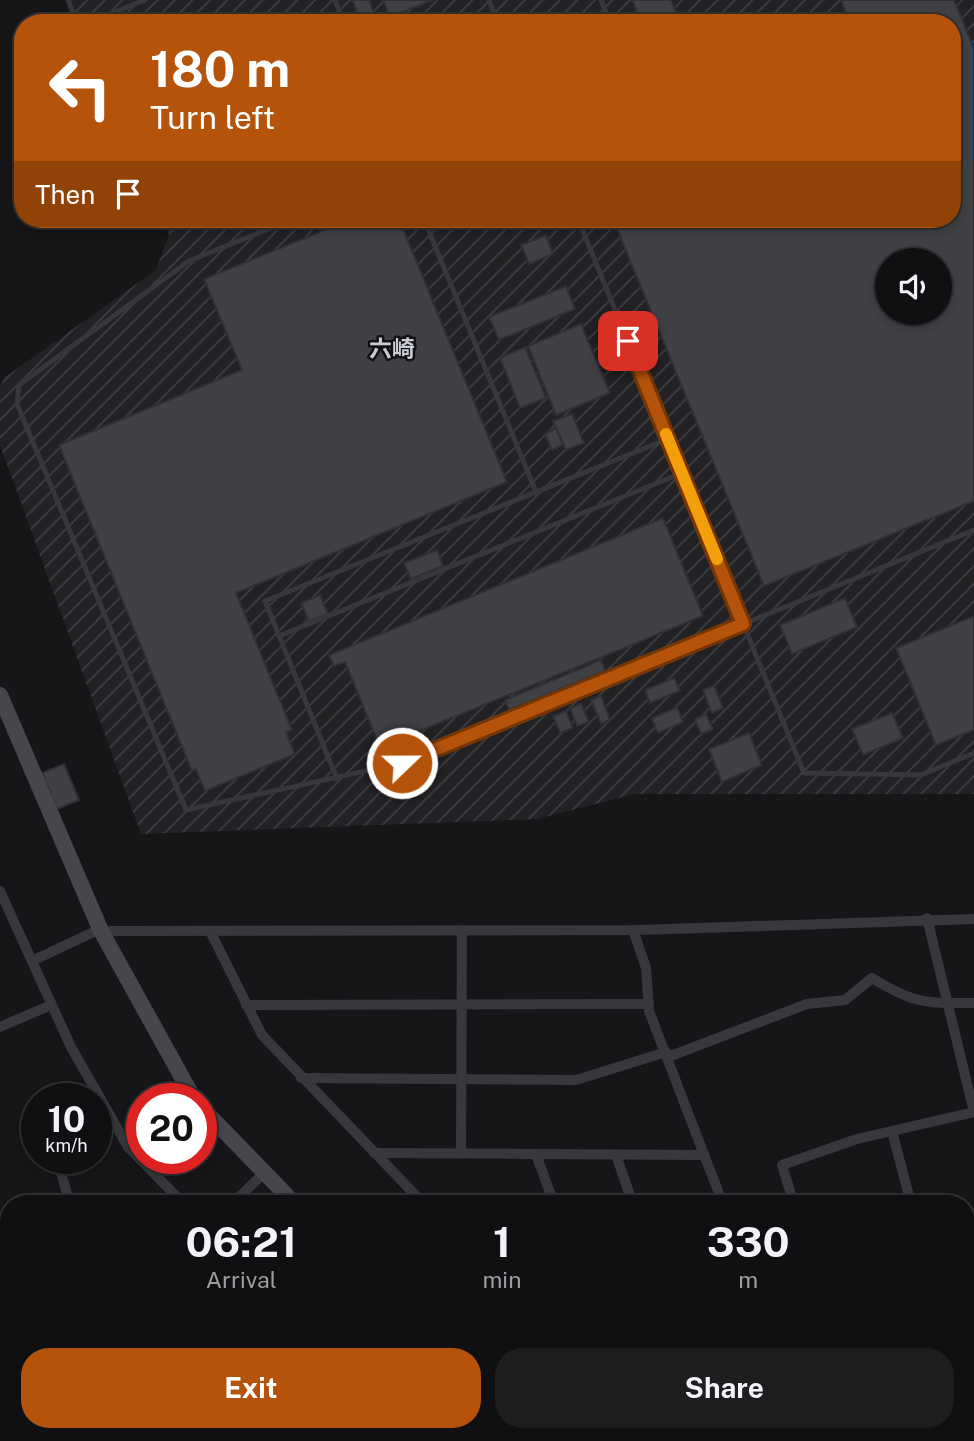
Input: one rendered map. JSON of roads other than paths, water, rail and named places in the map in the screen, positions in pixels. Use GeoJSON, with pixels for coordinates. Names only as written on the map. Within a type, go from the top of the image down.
{"type":"FeatureCollection","features":[{"type":"Feature","properties":{"kind":"street"},"geometry":{"type":"LineString","coordinates":[[1,700],[101,930],[185,1083]]}},
{"type":"Feature","properties":{"kind":"street"},"geometry":{"type":"LineString","coordinates":[[0,891],[89,1083]]}},
{"type":"Feature","properties":{"kind":"street"},"geometry":{"type":"LineString","coordinates":[[32,961],[101,930],[634,930],[927,918],[974,919]]}},
{"type":"Feature","properties":{"kind":"street"},"geometry":{"type":"LineString","coordinates":[[791,1195],[782,1165],[892,1131],[974,1112],[927,918]]}},
{"type":"Feature","properties":{"kind":"street"},"geometry":{"type":"LineString","coordinates":[[461,1154],[462,930]]}},
{"type":"Feature","properties":{"kind":"street"},"geometry":{"type":"LineString","coordinates":[[634,930],[646,968],[649,1004],[719,1195]]}},
{"type":"Feature","properties":{"kind":"street"},"geometry":{"type":"LineString","coordinates":[[210,931],[262,1035],[415,1195]]}},
{"type":"Feature","properties":{"kind":"street"},"geometry":{"type":"LineString","coordinates":[[301,1078],[576,1080],[667,1055],[807,1004],[845,1000],[872,978],[902,997],[920,1003],[974,1003]]}},
{"type":"Feature","properties":{"kind":"street"},"geometry":{"type":"LineString","coordinates":[[0,1027],[51,1004]]}},
{"type":"Feature","properties":{"kind":"street"},"geometry":{"type":"LineString","coordinates":[[246,1004],[649,1004]]}},
{"type":"Feature","properties":{"kind":"street"},"geometry":{"type":"LineString","coordinates":[[112,1122],[128,1147],[175,1195]]}},
{"type":"Feature","properties":{"kind":"street"},"geometry":{"type":"LineString","coordinates":[[217,1124],[286,1195]]}},
{"type":"Feature","properties":{"kind":"street"},"geometry":{"type":"LineString","coordinates":[[892,1131],[909,1195]]}},
{"type":"Feature","properties":{"kind":"street"},"geometry":{"type":"LineString","coordinates":[[374,1153],[703,1155]]}},
{"type":"Feature","properties":{"kind":"street"},"geometry":{"type":"LineString","coordinates":[[536,1154],[551,1195]]}},
{"type":"Feature","properties":{"kind":"street"},"geometry":{"type":"LineString","coordinates":[[616,1155],[630,1195]]}},
{"type":"Feature","properties":{"kind":"street"},"geometry":{"type":"LineString","coordinates":[[241,1195],[264,1172]]}},
{"type":"Feature","properties":{"kind":"street"},"geometry":{"type":"LineString","coordinates":[[62,1174],[67,1195]]}},
{"type":"Feature","properties":{"kind":"lane"},"geometry":{"type":"LineString","coordinates":[[110,14],[145,0]]}},
{"type":"Feature","properties":{"kind":"lane"},"geometry":{"type":"LineString","coordinates":[[271,228],[189,261],[19,385],[17,404],[186,810],[402,763],[974,530]]}},
{"type":"Feature","properties":{"kind":"lane"},"geometry":{"type":"LineString","coordinates":[[428,228],[536,492]]}},
{"type":"Feature","properties":{"kind":"lane"},"geometry":{"type":"LineString","coordinates":[[582,228],[804,774],[921,775],[974,753]]}},
{"type":"Feature","properties":{"kind":"lane"},"geometry":{"type":"LineString","coordinates":[[337,779],[265,601],[668,439]]}},
{"type":"Feature","properties":{"kind":"lane"},"geometry":{"type":"LineString","coordinates":[[279,636],[682,473]]}},
{"type":"Feature","properties":{"kind":"district","name":"六崎"},"geometry":{"type":"Point","coordinates":[392,349]}}]}
